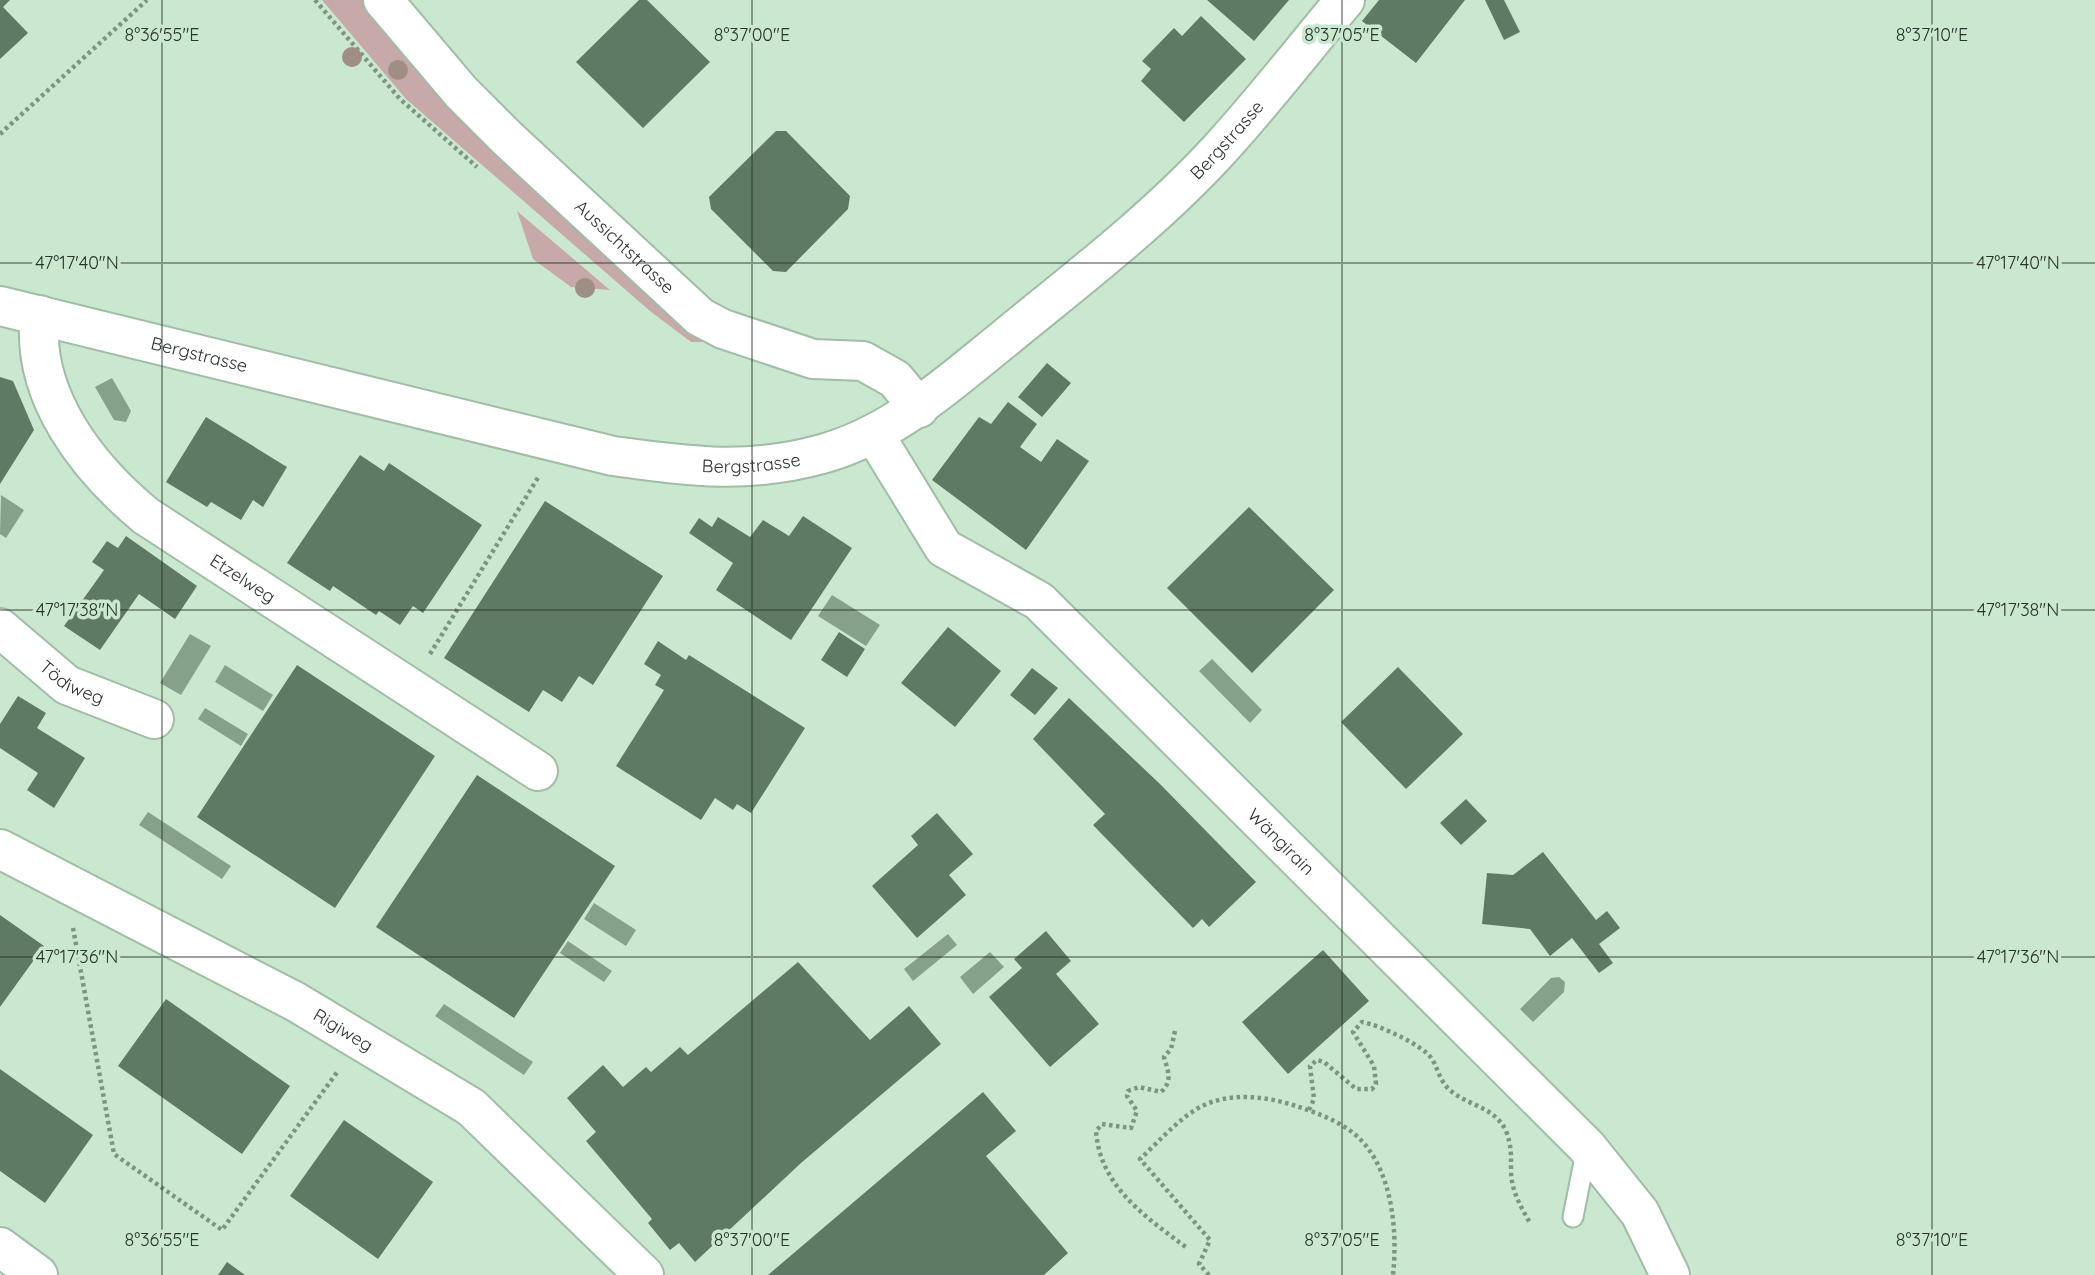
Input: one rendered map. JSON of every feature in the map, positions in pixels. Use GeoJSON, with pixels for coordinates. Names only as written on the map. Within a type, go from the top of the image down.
{"type":"FeatureCollection","features":[{"type":"Feature","properties":{"kind":"street","name":"Aussichtstrasse"},"geometry":{"type":"LineString","coordinates":[[383,0],[461,92],[508,139],[700,317],[723,328],[813,359],[863,361],[895,379],[919,408]]}},
{"type":"Feature","properties":{"kind":"street","name":"Bergstrasse"},"geometry":{"type":"LineString","coordinates":[[0,306],[559,443],[637,459],[698,468],[744,469],[823,454],[874,434],[919,408],[1111,251],[1218,151],[1345,0]]}},
{"type":"Feature","properties":{"kind":"street","name":"Etzelweg"},"geometry":{"type":"LineString","coordinates":[[40,315],[37,340],[54,399],[70,433],[95,468],[121,495],[146,516],[538,771]]}},
{"type":"Feature","properties":{"kind":"street","name":"Wängirain"},"geometry":{"type":"LineString","coordinates":[[874,434],[944,548],[1039,601],[1587,1147],[1640,1213],[1670,1275]]}},
{"type":"Feature","properties":{"kind":"street","name":"Tödiweg"},"geometry":{"type":"LineString","coordinates":[[0,628],[66,684],[155,719]]}},
{"type":"Feature","properties":{"kind":"street","name":"Rigiweg"},"geometry":{"type":"LineString","coordinates":[[0,849],[296,1002],[471,1107],[644,1275]]}},
{"type":"Feature","properties":{"kind":"street"},"geometry":{"type":"LineString","coordinates":[[0,1247],[38,1275]]}},
{"type":"Feature","properties":{"kind":"lane"},"geometry":{"type":"LineString","coordinates":[[1573,1217],[1587,1147]]}},
{"type":"Feature","properties":{"kind":"path"},"geometry":{"type":"LineString","coordinates":[[0,135],[147,0]]}},
{"type":"Feature","properties":{"kind":"path"},"geometry":{"type":"LineString","coordinates":[[410,688],[559,443]]}},
{"type":"Feature","properties":{"kind":"path"},"geometry":{"type":"LineString","coordinates":[[64,883],[114,1154],[222,1230],[360,1041]]}},
{"type":"Feature","properties":{"kind":"path"},"geometry":{"type":"LineString","coordinates":[[1309,1110],[1314,1099],[1310,1066],[1317,1060],[1324,1062],[1356,1089],[1372,1089],[1376,1084],[1374,1066],[1353,1032],[1362,1022],[1426,1051],[1443,1084],[1453,1094],[1483,1106],[1505,1129],[1512,1154],[1511,1175],[1515,1197],[1530,1223]]}},
{"type":"Feature","properties":{"kind":"path"},"geometry":{"type":"LineString","coordinates":[[1175,1031],[1171,1049],[1164,1057],[1170,1078],[1167,1086],[1161,1092],[1139,1087],[1128,1091],[1127,1096],[1137,1111],[1131,1128],[1102,1124],[1096,1131],[1105,1168],[1120,1193],[1187,1248]]}},
{"type":"Feature","properties":{"kind":"path"},"geometry":{"type":"LineString","coordinates":[[1209,1275],[1199,1264],[1210,1240],[1140,1159],[1194,1110],[1214,1101],[1245,1096],[1281,1101],[1309,1110],[1353,1133],[1373,1158],[1391,1202],[1396,1247],[1393,1275]]}},
{"type":"Feature","properties":{"kind":"shaded area"},"geometry":{"type":"Polygon","coordinates":[[[322,0],[363,0],[378,21],[708,337],[703,342],[691,342],[650,311],[406,99],[322,0]]]}},
{"type":"Feature","properties":{"kind":"shaded area"},"geometry":{"type":"Polygon","coordinates":[[[517,211],[610,290],[571,287],[533,259],[517,211]]]}},
{"type":"Feature","properties":{"kind":"shaded area"},"geometry":{"type":"Polygon","coordinates":[[[112,378],[131,411],[126,422],[114,420],[95,387],[112,378]]]}},
{"type":"Feature","properties":{"kind":"shaded area"},"geometry":{"type":"Polygon","coordinates":[[[1,495],[24,510],[6,538],[0,534],[1,495]]]}},
{"type":"Feature","properties":{"kind":"shaded area"},"geometry":{"type":"Polygon","coordinates":[[[832,595],[880,625],[866,646],[818,616],[832,595]]]}},
{"type":"Feature","properties":{"kind":"shaded area"},"geometry":{"type":"Polygon","coordinates":[[[190,634],[211,646],[181,695],[160,683],[190,634]]]}},
{"type":"Feature","properties":{"kind":"shaded area"},"geometry":{"type":"Polygon","coordinates":[[[1212,659],[1262,710],[1250,723],[1199,671],[1212,659]]]}},
{"type":"Feature","properties":{"kind":"shaded area"},"geometry":{"type":"Polygon","coordinates":[[[225,665],[273,695],[263,711],[215,682],[225,665]]]}},
{"type":"Feature","properties":{"kind":"shaded area"},"geometry":{"type":"Polygon","coordinates":[[[205,708],[248,734],[241,746],[198,719],[205,708]]]}},
{"type":"Feature","properties":{"kind":"shaded area"},"geometry":{"type":"Polygon","coordinates":[[[148,812],[231,866],[222,879],[139,825],[148,812]]]}},
{"type":"Feature","properties":{"kind":"shaded area"},"geometry":{"type":"Polygon","coordinates":[[[594,903],[636,930],[626,946],[584,919],[594,903]]]}},
{"type":"Feature","properties":{"kind":"shaded area"},"geometry":{"type":"Polygon","coordinates":[[[948,934],[957,945],[913,981],[904,969],[948,934]]]}},
{"type":"Feature","properties":{"kind":"shaded area"},"geometry":{"type":"Polygon","coordinates":[[[568,941],[612,971],[604,982],[560,953],[568,941]]]}},
{"type":"Feature","properties":{"kind":"shaded area"},"geometry":{"type":"Polygon","coordinates":[[[990,952],[1004,967],[973,994],[960,977],[990,952]]]}},
{"type":"Feature","properties":{"kind":"shaded area"},"geometry":{"type":"Polygon","coordinates":[[[1559,977],[1565,982],[1564,992],[1533,1022],[1520,1009],[1551,978],[1559,977]]]}},
{"type":"Feature","properties":{"kind":"shaded area"},"geometry":{"type":"Polygon","coordinates":[[[444,1004],[533,1062],[524,1075],[435,1016],[444,1004]]]}},
{"type":"Feature","properties":{"kind":"building"},"geometry":{"type":"Polygon","coordinates":[[[0,0],[10,0],[3,7],[28,33],[0,59],[0,0]]]}},
{"type":"Feature","properties":{"kind":"building"},"geometry":{"type":"Polygon","coordinates":[[[639,0],[647,0],[710,62],[643,128],[576,62],[639,0]]]}},
{"type":"Feature","properties":{"kind":"building"},"geometry":{"type":"Polygon","coordinates":[[[1207,0],[1289,0],[1254,41],[1207,0]]]}},
{"type":"Feature","properties":{"kind":"building"},"geometry":{"type":"Polygon","coordinates":[[[1379,0],[1465,0],[1416,63],[1362,21],[1379,0]]]}},
{"type":"Feature","properties":{"kind":"building"},"geometry":{"type":"Polygon","coordinates":[[[1485,0],[1504,0],[1520,32],[1504,40],[1485,0]]]}},
{"type":"Feature","properties":{"kind":"building"},"geometry":{"type":"Polygon","coordinates":[[[1201,16],[1246,59],[1184,122],[1141,81],[1151,69],[1142,61],[1174,28],[1182,36],[1201,16]]]}},
{"type":"Feature","properties":{"kind":"building"},"geometry":{"type":"Polygon","coordinates":[[[776,131],[786,131],[850,196],[848,209],[786,272],[773,271],[711,209],[709,197],[776,131]]]}},
{"type":"Feature","properties":{"kind":"building"},"geometry":{"type":"Polygon","coordinates":[[[1047,363],[1071,383],[1042,417],[1018,397],[1047,363]]]}},
{"type":"Feature","properties":{"kind":"building"},"geometry":{"type":"Polygon","coordinates":[[[0,377],[13,381],[34,430],[0,484],[0,377]]]}},
{"type":"Feature","properties":{"kind":"building"},"geometry":{"type":"Polygon","coordinates":[[[1008,402],[1037,424],[1020,447],[1041,462],[1057,439],[1089,461],[1026,550],[932,480],[979,417],[991,424],[1008,402]]]}},
{"type":"Feature","properties":{"kind":"building"},"geometry":{"type":"Polygon","coordinates":[[[206,417],[287,467],[263,507],[253,500],[241,520],[211,502],[207,507],[166,482],[206,417]]]}},
{"type":"Feature","properties":{"kind":"building"},"geometry":{"type":"Polygon","coordinates":[[[360,455],[384,471],[389,463],[482,525],[423,613],[413,606],[400,625],[379,611],[376,615],[333,586],[330,591],[287,563],[360,455]]]}},
{"type":"Feature","properties":{"kind":"building"},"geometry":{"type":"Polygon","coordinates":[[[545,501],[663,576],[593,685],[579,676],[562,702],[543,690],[529,712],[444,658],[545,501]]]}},
{"type":"Feature","properties":{"kind":"building"},"geometry":{"type":"Polygon","coordinates":[[[1249,507],[1334,590],[1252,673],[1167,588],[1249,507]]]}},
{"type":"Feature","properties":{"kind":"building"},"geometry":{"type":"Polygon","coordinates":[[[803,516],[852,548],[791,640],[716,590],[733,563],[689,533],[699,518],[712,527],[718,517],[750,537],[763,520],[789,536],[803,516]]]}},
{"type":"Feature","properties":{"kind":"building"},"geometry":{"type":"Polygon","coordinates":[[[126,536],[197,586],[175,619],[139,594],[100,650],[64,626],[104,570],[92,562],[107,541],[118,548],[126,536]]]}},
{"type":"Feature","properties":{"kind":"building"},"geometry":{"type":"Polygon","coordinates":[[[948,627],[1001,671],[955,727],[901,683],[948,627]]]}},
{"type":"Feature","properties":{"kind":"building"},"geometry":{"type":"Polygon","coordinates":[[[839,632],[865,649],[847,677],[821,660],[839,632]]]}},
{"type":"Feature","properties":{"kind":"building"},"geometry":{"type":"Polygon","coordinates":[[[658,641],[686,660],[689,655],[805,728],[751,813],[737,804],[733,810],[715,798],[701,820],[616,766],[664,690],[655,685],[661,675],[644,664],[658,641]]]}},
{"type":"Feature","properties":{"kind":"building"},"geometry":{"type":"Polygon","coordinates":[[[297,665],[435,756],[335,908],[197,817],[297,665]]]}},
{"type":"Feature","properties":{"kind":"building"},"geometry":{"type":"Polygon","coordinates":[[[1398,667],[1463,734],[1406,789],[1341,722],[1398,667]]]}},
{"type":"Feature","properties":{"kind":"building"},"geometry":{"type":"Polygon","coordinates":[[[1032,668],[1058,688],[1035,715],[1010,695],[1032,668]]]}},
{"type":"Feature","properties":{"kind":"building"},"geometry":{"type":"Polygon","coordinates":[[[18,696],[46,713],[37,728],[85,758],[54,808],[27,790],[38,773],[0,748],[0,724],[18,696]]]}},
{"type":"Feature","properties":{"kind":"building"},"geometry":{"type":"Polygon","coordinates":[[[1069,698],[1160,784],[1256,882],[1209,927],[1202,919],[1193,928],[1093,825],[1105,814],[1033,739],[1069,698]]]}},
{"type":"Feature","properties":{"kind":"building"},"geometry":{"type":"Polygon","coordinates":[[[477,775],[615,866],[514,1018],[376,927],[477,775]]]}},
{"type":"Feature","properties":{"kind":"building"},"geometry":{"type":"Polygon","coordinates":[[[1466,799],[1487,821],[1461,845],[1440,823],[1466,799]]]}},
{"type":"Feature","properties":{"kind":"building"},"geometry":{"type":"Polygon","coordinates":[[[937,813],[973,854],[949,875],[966,895],[917,938],[872,886],[918,845],[911,836],[937,813]]]}},
{"type":"Feature","properties":{"kind":"building"},"geometry":{"type":"Polygon","coordinates":[[[1543,852],[1596,920],[1607,911],[1620,928],[1599,944],[1613,963],[1599,973],[1572,938],[1550,956],[1530,929],[1482,924],[1487,873],[1513,875],[1543,852]]]}},
{"type":"Feature","properties":{"kind":"building"},"geometry":{"type":"Polygon","coordinates":[[[0,915],[44,946],[0,1007],[0,915]]]}},
{"type":"Feature","properties":{"kind":"building"},"geometry":{"type":"Polygon","coordinates":[[[1046,931],[1071,961],[1056,974],[1099,1024],[1050,1067],[989,997],[1022,968],[1014,959],[1046,931]]]}},
{"type":"Feature","properties":{"kind":"building"},"geometry":{"type":"Polygon","coordinates":[[[1323,950],[1369,1001],[1288,1074],[1242,1022],[1323,950]]]}},
{"type":"Feature","properties":{"kind":"building"},"geometry":{"type":"Polygon","coordinates":[[[798,962],[870,1040],[909,1006],[941,1044],[801,1163],[695,1262],[679,1243],[670,1250],[648,1223],[652,1219],[586,1141],[596,1132],[567,1098],[603,1065],[623,1087],[646,1067],[651,1072],[680,1047],[688,1055],[798,962]]]}},
{"type":"Feature","properties":{"kind":"building"},"geometry":{"type":"Polygon","coordinates":[[[166,999],[290,1086],[242,1154],[118,1066],[166,999]]]}},
{"type":"Feature","properties":{"kind":"building"},"geometry":{"type":"Polygon","coordinates":[[[0,1069],[93,1135],[45,1203],[0,1171],[0,1069]]]}},
{"type":"Feature","properties":{"kind":"building"},"geometry":{"type":"Polygon","coordinates":[[[983,1092],[1016,1131],[986,1156],[1068,1253],[1044,1275],[768,1275],[983,1092]]]}},
{"type":"Feature","properties":{"kind":"building"},"geometry":{"type":"Polygon","coordinates":[[[344,1120],[433,1182],[378,1259],[290,1196],[344,1120]]]}},
{"type":"Feature","properties":{"kind":"building"},"geometry":{"type":"Polygon","coordinates":[[[227,1262],[245,1275],[218,1275],[227,1262]]]}}]}
